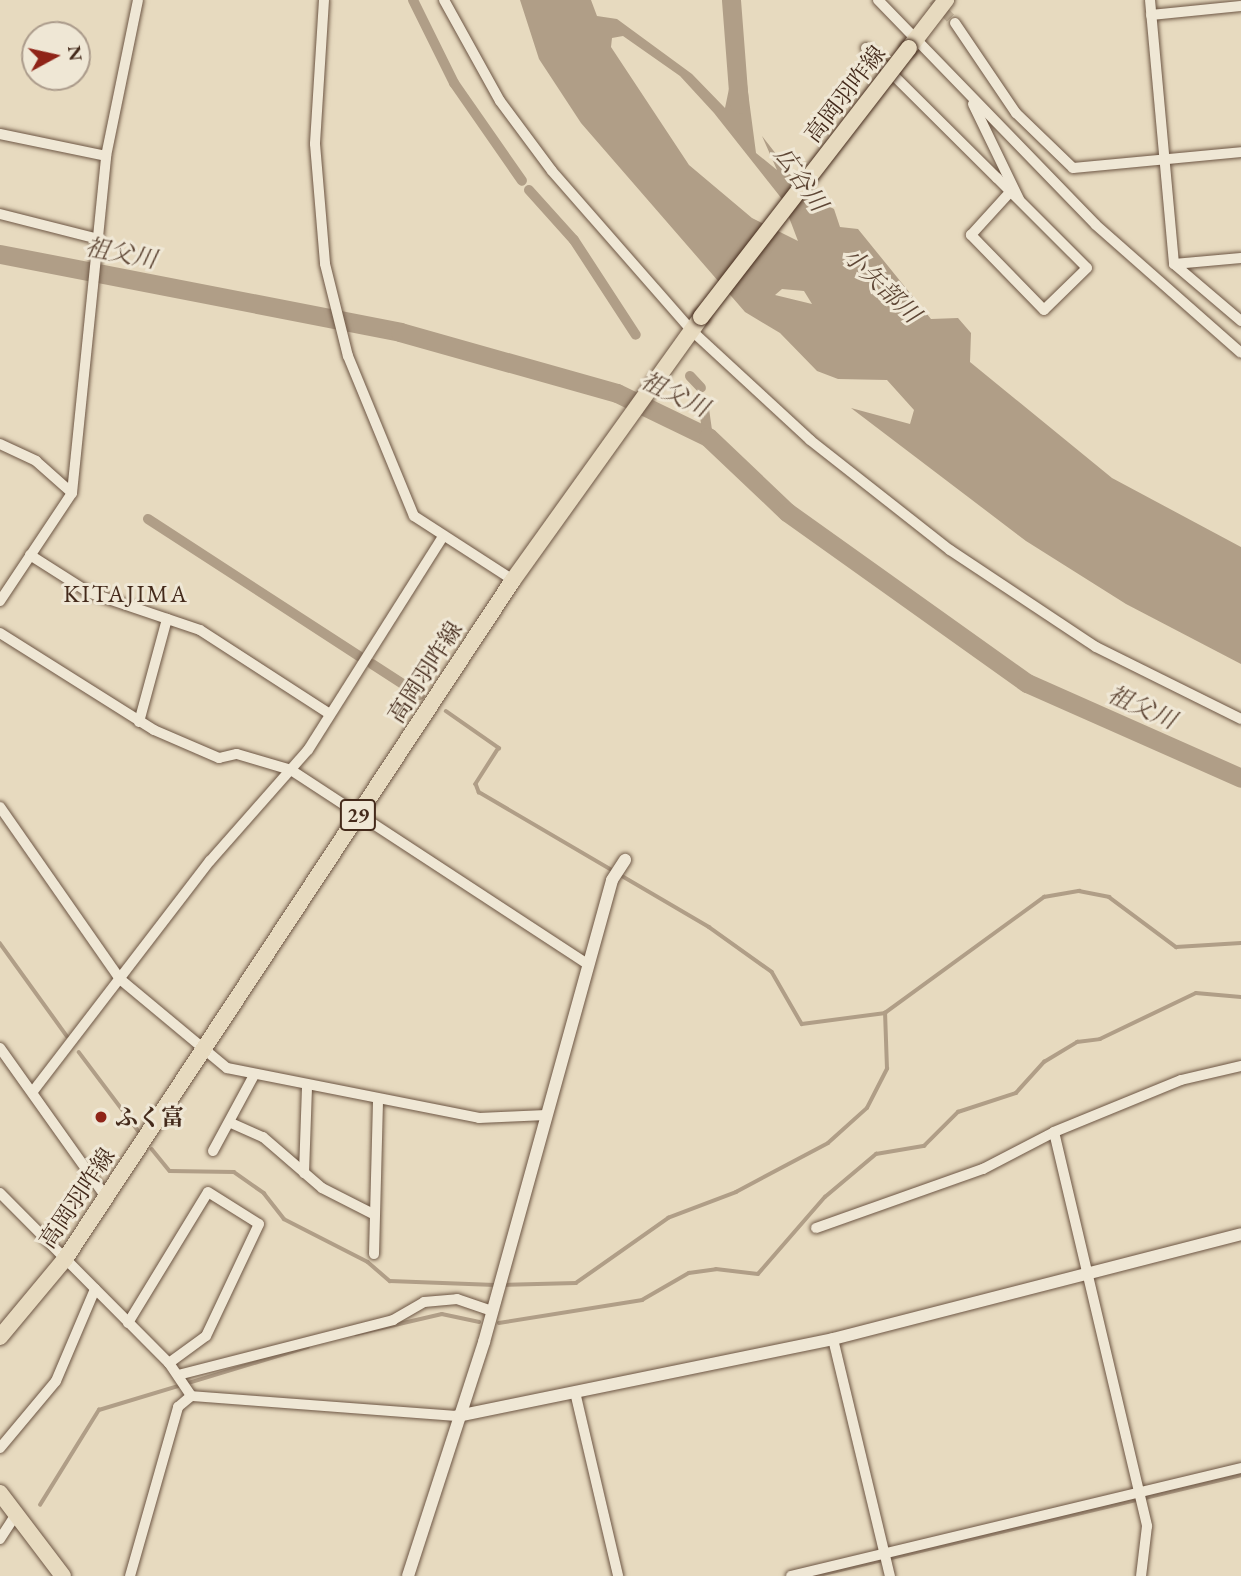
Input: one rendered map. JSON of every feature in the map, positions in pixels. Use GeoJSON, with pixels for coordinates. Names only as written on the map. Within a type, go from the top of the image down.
{"type":"FeatureCollection","features":[{"type":"Feature","properties":{"kind":"main road","name":"29"},"geometry":{"type":"LineString","coordinates":[[912,44],[946,0]]}},
{"type":"Feature","properties":{"kind":"main road","name":"高岡羽咋線"},"geometry":{"type":"LineString","coordinates":[[0,1337],[65,1259],[513,580],[612,435],[912,44]]}},
{"type":"Feature","properties":{"kind":"main road"},"geometry":{"type":"LineString","coordinates":[[0,1493],[63,1576]]}},
{"type":"Feature","properties":{"kind":"street"},"geometry":{"type":"LineString","coordinates":[[0,601],[72,493],[106,156],[138,0]]}},
{"type":"Feature","properties":{"kind":"street"},"geometry":{"type":"LineString","coordinates":[[324,0],[315,144],[331,300],[348,356],[414,516],[442,538],[513,580]]}},
{"type":"Feature","properties":{"kind":"street"},"geometry":{"type":"LineString","coordinates":[[444,0],[500,101],[552,172],[810,440],[950,550],[1096,647],[1241,719]]}},
{"type":"Feature","properties":{"kind":"street"},"geometry":{"type":"LineString","coordinates":[[878,0],[912,44],[1143,271],[1241,353]]}},
{"type":"Feature","properties":{"kind":"street"},"geometry":{"type":"LineString","coordinates":[[1150,0],[1174,264],[1241,321]]}},
{"type":"Feature","properties":{"kind":"street"},"geometry":{"type":"LineString","coordinates":[[1151,15],[1241,6]]}},
{"type":"Feature","properties":{"kind":"street"},"geometry":{"type":"LineString","coordinates":[[956,23],[1016,113],[1073,168],[1241,152]]}},
{"type":"Feature","properties":{"kind":"street"},"geometry":{"type":"LineString","coordinates":[[866,48],[1011,191],[1087,268],[1044,310],[971,235],[1011,191]]}},
{"type":"Feature","properties":{"kind":"street"},"geometry":{"type":"LineString","coordinates":[[972,103],[1019,200]]}},
{"type":"Feature","properties":{"kind":"street"},"geometry":{"type":"LineString","coordinates":[[0,134],[106,156]]}},
{"type":"Feature","properties":{"kind":"street"},"geometry":{"type":"LineString","coordinates":[[0,214],[98,239]]}},
{"type":"Feature","properties":{"kind":"street"},"geometry":{"type":"LineString","coordinates":[[1174,264],[1241,258]]}},
{"type":"Feature","properties":{"kind":"street"},"geometry":{"type":"LineString","coordinates":[[0,444],[36,461],[72,493]]}},
{"type":"Feature","properties":{"kind":"street"},"geometry":{"type":"LineString","coordinates":[[34,1090],[120,979],[291,769],[442,538]]}},
{"type":"Feature","properties":{"kind":"street"},"geometry":{"type":"LineString","coordinates":[[30,555],[88,592],[200,630],[330,713]]}},
{"type":"Feature","properties":{"kind":"street"},"geometry":{"type":"LineString","coordinates":[[139,722],[167,619]]}},
{"type":"Feature","properties":{"kind":"street"},"geometry":{"type":"LineString","coordinates":[[0,633],[139,722],[219,758],[237,754],[291,769],[587,964]]}},
{"type":"Feature","properties":{"kind":"street"},"geometry":{"type":"LineString","coordinates":[[0,807],[120,979],[202,1051],[253,1077],[479,1118],[546,1115]]}},
{"type":"Feature","properties":{"kind":"street"},"geometry":{"type":"LineString","coordinates":[[408,1576],[492,1311],[587,964],[618,870]]}},
{"type":"Feature","properties":{"kind":"street"},"geometry":{"type":"LineString","coordinates":[[0,1048],[34,1090],[51,1126],[106,1197]]}},
{"type":"Feature","properties":{"kind":"street"},"geometry":{"type":"LineString","coordinates":[[817,1227],[983,1169],[1054,1132],[1181,1080],[1241,1066]]}},
{"type":"Feature","properties":{"kind":"street"},"geometry":{"type":"LineString","coordinates":[[213,1151],[231,1123],[253,1077]]}},
{"type":"Feature","properties":{"kind":"street"},"geometry":{"type":"LineString","coordinates":[[304,1173],[307,1087]]}},
{"type":"Feature","properties":{"kind":"street"},"geometry":{"type":"LineString","coordinates":[[374,1254],[378,1100]]}},
{"type":"Feature","properties":{"kind":"street"},"geometry":{"type":"LineString","coordinates":[[231,1123],[263,1137],[304,1173],[375,1215]]}},
{"type":"Feature","properties":{"kind":"street"},"geometry":{"type":"LineString","coordinates":[[1054,1132],[1141,1498],[1147,1535],[1141,1576]]}},
{"type":"Feature","properties":{"kind":"street"},"geometry":{"type":"LineString","coordinates":[[128,1323],[208,1192],[260,1224],[206,1336],[169,1363]]}},
{"type":"Feature","properties":{"kind":"street"},"geometry":{"type":"LineString","coordinates":[[0,1193],[169,1363],[191,1396]]}},
{"type":"Feature","properties":{"kind":"street"},"geometry":{"type":"LineString","coordinates":[[130,1576],[177,1407],[191,1396],[458,1416],[833,1339],[1088,1270],[1241,1234]]}},
{"type":"Feature","properties":{"kind":"street"},"geometry":{"type":"LineString","coordinates":[[0,1448],[56,1381],[94,1289]]}},
{"type":"Feature","properties":{"kind":"street"},"geometry":{"type":"LineString","coordinates":[[178,1375],[393,1320],[424,1301],[457,1299],[492,1311]]}},
{"type":"Feature","properties":{"kind":"street"},"geometry":{"type":"LineString","coordinates":[[833,1339],[890,1576]]}},
{"type":"Feature","properties":{"kind":"street"},"geometry":{"type":"LineString","coordinates":[[575,1392],[618,1576]]}},
{"type":"Feature","properties":{"kind":"street"},"geometry":{"type":"LineString","coordinates":[[791,1576],[886,1558],[1141,1498],[1241,1468]]}},
{"type":"Feature","properties":{"kind":"street"},"geometry":{"type":"LineString","coordinates":[[0,1539],[16,1514]]}},
{"type":"Feature","properties":{"kind":"water","name":"小矢部川"},"geometry":{"type":"Polygon","coordinates":[[[520,0],[591,0],[597,16],[617,19],[692,74],[725,108],[731,79],[746,77],[756,153],[777,170],[762,136],[809,196],[834,209],[840,227],[858,229],[931,319],[958,318],[971,333],[970,362],[1112,478],[1241,547],[1241,664],[1126,604],[1026,541],[851,408],[910,424],[914,410],[887,380],[838,379],[817,371],[780,333],[745,312],[581,123],[539,59],[520,0]],[[623,36],[612,38],[611,47],[689,165],[752,218],[798,241],[782,199],[714,113],[680,76],[623,36]],[[782,289],[775,295],[812,304],[804,291],[782,289]]]}},
{"type":"Feature","properties":{"kind":"waterway"},"geometry":{"type":"LineString","coordinates":[[413,0],[454,83],[522,181]]}},
{"type":"Feature","properties":{"kind":"waterway","name":"広谷川"},"geometry":{"type":"LineString","coordinates":[[731,0],[739,104]]}},
{"type":"Feature","properties":{"kind":"waterway"},"geometry":{"type":"LineString","coordinates":[[529,190],[574,240],[636,335]]}},
{"type":"Feature","properties":{"kind":"waterway","name":"祖父川"},"geometry":{"type":"LineString","coordinates":[[0,254],[400,332],[617,393],[708,437],[787,512],[1027,683],[1241,778]]}},
{"type":"Feature","properties":{"kind":"waterway"},"geometry":{"type":"LineString","coordinates":[[690,376],[701,388]]}},
{"type":"Feature","properties":{"kind":"waterway"},"geometry":{"type":"LineString","coordinates":[[704,409],[708,437]]}},
{"type":"Feature","properties":{"kind":"waterway"},"geometry":{"type":"LineString","coordinates":[[148,519],[359,656]]}},
{"type":"Feature","properties":{"kind":"waterway"},"geometry":{"type":"LineString","coordinates":[[372,664],[420,695]]}},
{"type":"Feature","properties":{"kind":"waterway"},"geometry":{"type":"LineString","coordinates":[[446,711],[499,748],[476,784],[479,792],[709,927],[772,972],[802,1024],[885,1013],[1044,897],[1079,891],[1109,897],[1176,947],[1241,943]]}},
{"type":"Feature","properties":{"kind":"waterway"},"geometry":{"type":"LineString","coordinates":[[0,943],[67,1036]]}},
{"type":"Feature","properties":{"kind":"waterway"},"geometry":{"type":"LineString","coordinates":[[499,1323],[642,1300],[689,1273],[716,1269],[758,1274],[825,1197],[876,1154],[924,1146],[958,1112],[1016,1093],[1044,1062],[1077,1042],[1100,1039],[1196,993],[1241,997]]}},
{"type":"Feature","properties":{"kind":"waterway"},"geometry":{"type":"LineString","coordinates":[[503,1285],[576,1283],[668,1218],[736,1192],[828,1143],[867,1108],[887,1069],[885,1013]]}},
{"type":"Feature","properties":{"kind":"waterway"},"geometry":{"type":"LineString","coordinates":[[79,1052],[140,1133]]}},
{"type":"Feature","properties":{"kind":"waterway"},"geometry":{"type":"LineString","coordinates":[[152,1149],[170,1171],[234,1172],[264,1193],[284,1219],[368,1262],[390,1281],[495,1285]]}},
{"type":"Feature","properties":{"kind":"waterway"},"geometry":{"type":"LineString","coordinates":[[356,1334],[442,1314],[479,1322]]}},
{"type":"Feature","properties":{"kind":"waterway"},"geometry":{"type":"LineString","coordinates":[[40,1505],[99,1410],[308,1347]]}},
{"type":"Feature","properties":{"kind":"waterway"},"geometry":{"type":"LineString","coordinates":[[815,1576],[1241,1475]]}},
{"type":"Feature","properties":{"kind":"tunnel"},"geometry":{"type":"LineString","coordinates":[[933,0],[955,23]]}},
{"type":"Feature","properties":{"kind":"place","name":"ふく富"},"geometry":{"type":"Point","coordinates":[101,1117]}},
{"type":"Feature","properties":{"kind":"district","name":"KITAJIMA"},"geometry":{"type":"Point","coordinates":[126,594]}}]}
